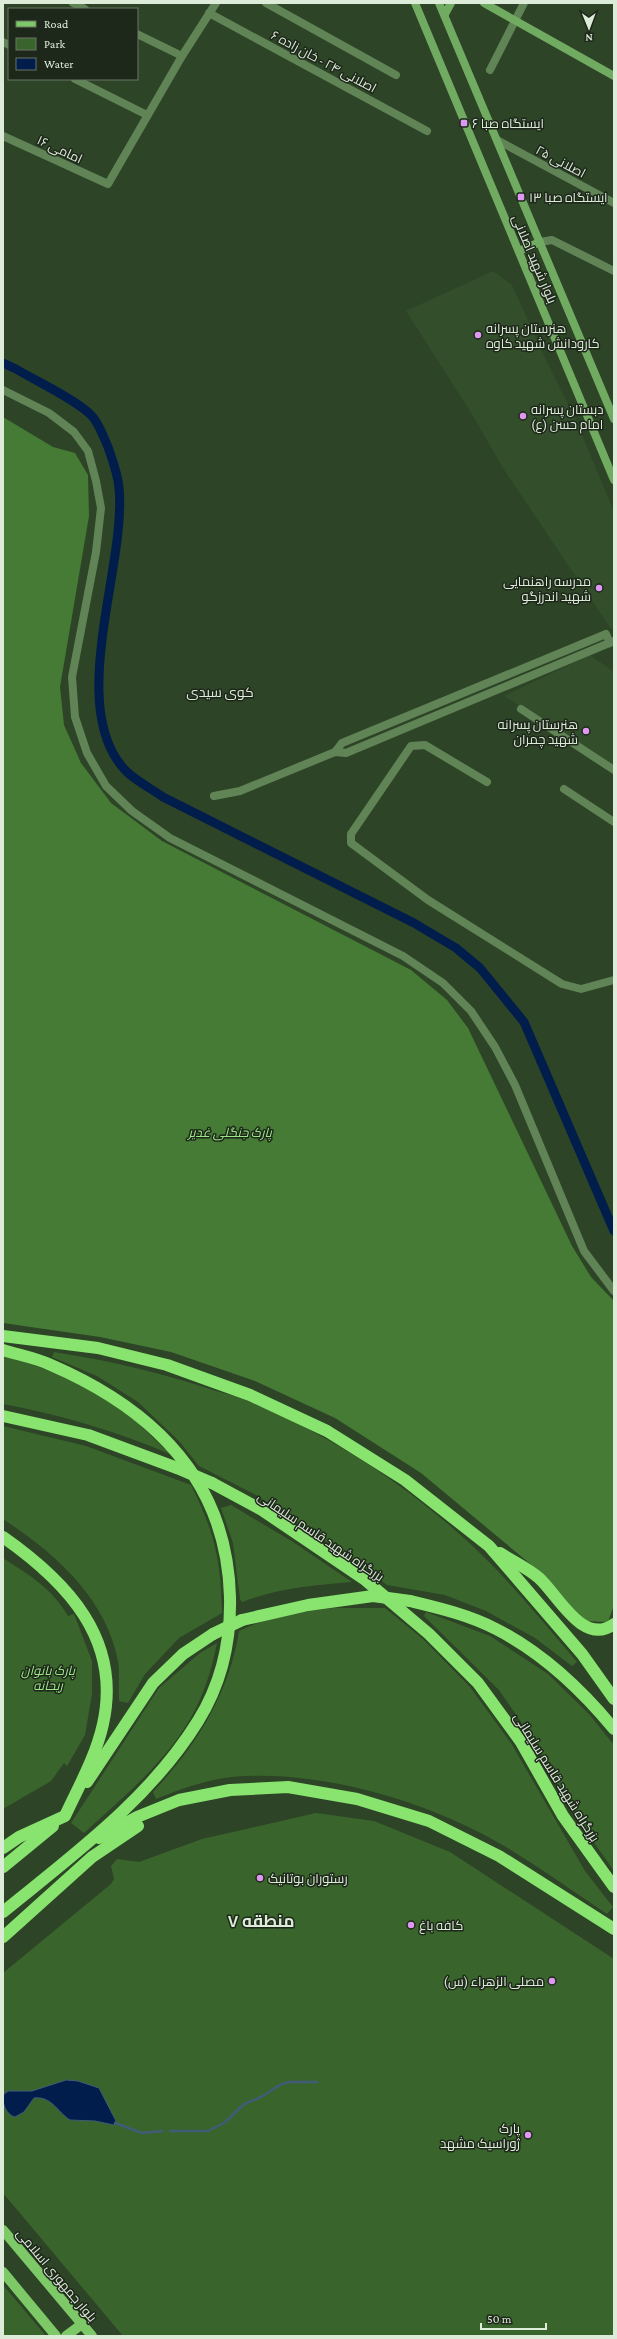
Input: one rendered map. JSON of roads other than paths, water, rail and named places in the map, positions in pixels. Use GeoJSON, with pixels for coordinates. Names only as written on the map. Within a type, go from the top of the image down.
{"type":"FeatureCollection","features":[{"type":"Feature","properties":{"kind":"highway"},"geometry":{"type":"LineString","coordinates":[[3,1336],[105,1350],[167,1365],[250,1395],[327,1431],[406,1480],[490,1546],[538,1577],[579,1624],[590,1629],[608,1628],[614,1624]]}},
{"type":"Feature","properties":{"kind":"highway"},"geometry":{"type":"LineString","coordinates":[[3,1350],[49,1364],[91,1384],[135,1412],[176,1449],[206,1494],[221,1533],[229,1570],[230,1617],[225,1654],[216,1687],[198,1720],[178,1750],[151,1782],[74,1854],[3,1912]]}},
{"type":"Feature","properties":{"kind":"highway","name":"بزرگراه شهید قاسم سلیمانی"},"geometry":{"type":"LineString","coordinates":[[3,1416],[88,1435],[177,1468],[212,1483],[262,1510],[364,1579],[434,1640],[478,1683],[521,1742],[563,1816],[614,1888]]}},
{"type":"Feature","properties":{"kind":"highway"},"geometry":{"type":"LineString","coordinates":[[3,1537],[30,1556],[74,1600],[95,1632],[103,1654],[107,1687],[103,1723],[94,1752],[65,1816],[19,1837],[3,1848]]}},
{"type":"Feature","properties":{"kind":"highway"},"geometry":{"type":"LineString","coordinates":[[490,1546],[582,1654],[614,1699]]}},
{"type":"Feature","properties":{"kind":"highway"},"geometry":{"type":"LineString","coordinates":[[3,1867],[65,1816],[153,1683],[183,1654],[213,1634],[242,1620],[308,1606],[373,1596],[410,1601],[452,1612],[496,1629],[551,1664],[586,1696],[614,1729]]}},
{"type":"Feature","properties":{"kind":"highway"},"geometry":{"type":"LineString","coordinates":[[74,1854],[137,1817],[179,1800],[230,1790],[288,1787],[357,1799],[429,1821],[498,1856],[614,1929]]}},
{"type":"Feature","properties":{"kind":"highway"},"geometry":{"type":"LineString","coordinates":[[3,1936],[92,1857],[133,1828],[162,1814],[230,1790]]}},
{"type":"Feature","properties":{"kind":"main road","name":"بلوار شهید اصلانی"},"geometry":{"type":"LineString","coordinates":[[416,3],[614,480]]}},
{"type":"Feature","properties":{"kind":"main road","name":"بلوار شهید اصلانی"},"geometry":{"type":"LineString","coordinates":[[439,3],[445,14],[614,419]]}},
{"type":"Feature","properties":{"kind":"main road"},"geometry":{"type":"LineString","coordinates":[[445,14],[452,3]]}},
{"type":"Feature","properties":{"kind":"main road"},"geometry":{"type":"LineString","coordinates":[[484,3],[614,76]]}},
{"type":"Feature","properties":{"kind":"main road"},"geometry":{"type":"LineString","coordinates":[[519,251],[540,242]]}},
{"type":"Feature","properties":{"kind":"main road","name":"بلوار جمهوری اسلامی"},"geometry":{"type":"LineString","coordinates":[[3,2230],[92,2336]]}},
{"type":"Feature","properties":{"kind":"main road"},"geometry":{"type":"LineString","coordinates":[[3,2272],[56,2336]]}},
{"type":"Feature","properties":{"kind":"main road"},"geometry":{"type":"LineString","coordinates":[[66,2336],[82,2324]]}},
{"type":"Feature","properties":{"kind":"street"},"geometry":{"type":"LineString","coordinates":[[73,3],[84,8]]}},
{"type":"Feature","properties":{"kind":"street"},"geometry":{"type":"LineString","coordinates":[[77,80],[147,115],[216,3]]}},
{"type":"Feature","properties":{"kind":"street"},"geometry":{"type":"LineString","coordinates":[[266,3],[396,75]]}},
{"type":"Feature","properties":{"kind":"street"},"geometry":{"type":"LineString","coordinates":[[490,70],[524,3]]}},
{"type":"Feature","properties":{"kind":"street","name":"اصلانی ۲۴ - خان زاده ۶"},"geometry":{"type":"LineString","coordinates":[[209,13],[427,131]]}},
{"type":"Feature","properties":{"kind":"street"},"geometry":{"type":"LineString","coordinates":[[138,34],[182,56]]}},
{"type":"Feature","properties":{"kind":"street","name":"امامی ۱۶"},"geometry":{"type":"LineString","coordinates":[[3,136],[108,184],[147,115]]}},
{"type":"Feature","properties":{"kind":"street","name":"اصلانی ۲۵"},"geometry":{"type":"LineString","coordinates":[[497,140],[614,203]]}},
{"type":"Feature","properties":{"kind":"street"},"geometry":{"type":"LineString","coordinates":[[540,242],[552,240],[614,271]]}},
{"type":"Feature","properties":{"kind":"street"},"geometry":{"type":"LineString","coordinates":[[3,390],[49,413],[74,432],[88,450],[101,508],[96,552],[72,677],[75,717],[86,752],[106,786],[132,811],[170,838],[403,956],[443,982],[465,1005],[495,1047],[515,1085],[584,1251],[614,1291]]}},
{"type":"Feature","properties":{"kind":"street"},"geometry":{"type":"LineString","coordinates":[[214,796],[240,790],[335,752],[346,753],[612,642]]}},
{"type":"Feature","properties":{"kind":"street"},"geometry":{"type":"LineString","coordinates":[[521,709],[614,770]]}},
{"type":"Feature","properties":{"kind":"street"},"geometry":{"type":"LineString","coordinates":[[487,782],[425,745],[411,746],[351,834],[351,843],[428,900],[562,984],[581,990],[614,980]]}},
{"type":"Feature","properties":{"kind":"street"},"geometry":{"type":"LineString","coordinates":[[564,789],[614,822]]}},
{"type":"Feature","properties":{"kind":"water"},"geometry":{"type":"Polygon","coordinates":[[[66,2080],[78,2081],[99,2088],[116,2121],[114,2125],[95,2121],[70,2120],[50,2102],[40,2098],[34,2098],[24,2112],[15,2117],[9,2114],[5,2108],[3,2095],[8,2091],[32,2091],[66,2080]]]}},
{"type":"Feature","properties":{"kind":"waterway"},"geometry":{"type":"LineString","coordinates":[[3,363],[66,397],[91,415],[101,430],[115,467],[119,488],[119,520],[99,674],[100,711],[109,744],[126,771],[139,782],[163,797],[414,923],[456,948],[480,968],[524,1022],[614,1231]]}},
{"type":"Feature","properties":{"kind":"waterway"},"geometry":{"type":"LineString","coordinates":[[170,2131],[208,2131],[224,2123],[244,2104],[261,2097],[280,2085],[289,2082],[317,2082]]}},
{"type":"Feature","properties":{"kind":"waterway"},"geometry":{"type":"LineString","coordinates":[[115,2123],[142,2133],[162,2131]]}},
{"type":"Feature","properties":{"kind":"place","name":"ایستگاه صبا ۶"},"geometry":{"type":"Point","coordinates":[464,123]}},
{"type":"Feature","properties":{"kind":"place","name":"ایستگاه صبا ۱۳"},"geometry":{"type":"Point","coordinates":[521,197]}},
{"type":"Feature","properties":{"kind":"place","name":"هنرستان پسرانه کارودانش شهید کاوه"},"geometry":{"type":"Point","coordinates":[478,335]}},
{"type":"Feature","properties":{"kind":"place","name":"دبستان پسرانه امام حسن (ع)"},"geometry":{"type":"Point","coordinates":[523,416]}},
{"type":"Feature","properties":{"kind":"place","name":"مدرسه راهنمایی شهید اندرزگو"},"geometry":{"type":"Point","coordinates":[599,588]}},
{"type":"Feature","properties":{"kind":"place","name":"هنرستان پسرانه شهید چمران"},"geometry":{"type":"Point","coordinates":[586,731]}},
{"type":"Feature","properties":{"kind":"place","name":"رستوران بوتانیک"},"geometry":{"type":"Point","coordinates":[260,1878]}},
{"type":"Feature","properties":{"kind":"place","name":"کافه باغ"},"geometry":{"type":"Point","coordinates":[411,1925]}},
{"type":"Feature","properties":{"kind":"place","name":"مصلی الزهراء (س)"},"geometry":{"type":"Point","coordinates":[552,1981]}},
{"type":"Feature","properties":{"kind":"place","name":"پارک ژوراسیک مشهد"},"geometry":{"type":"Point","coordinates":[528,2135]}},
{"type":"Feature","properties":{"kind":"district","name":"کوی سیدی"},"geometry":{"type":"Point","coordinates":[220,692]}},
{"type":"Feature","properties":{"kind":"district","name":"منطقه ۷"},"geometry":{"type":"Point","coordinates":[261,1921]}},
{"type":"Feature","properties":{"kind":"park label","name":"پارک جنگلی غدیر"},"geometry":{"type":"Point","coordinates":[230,1132]}},
{"type":"Feature","properties":{"kind":"park label","name":"پارک بانوان ریحانه"},"geometry":{"type":"Point","coordinates":[48,1678]}}]}
